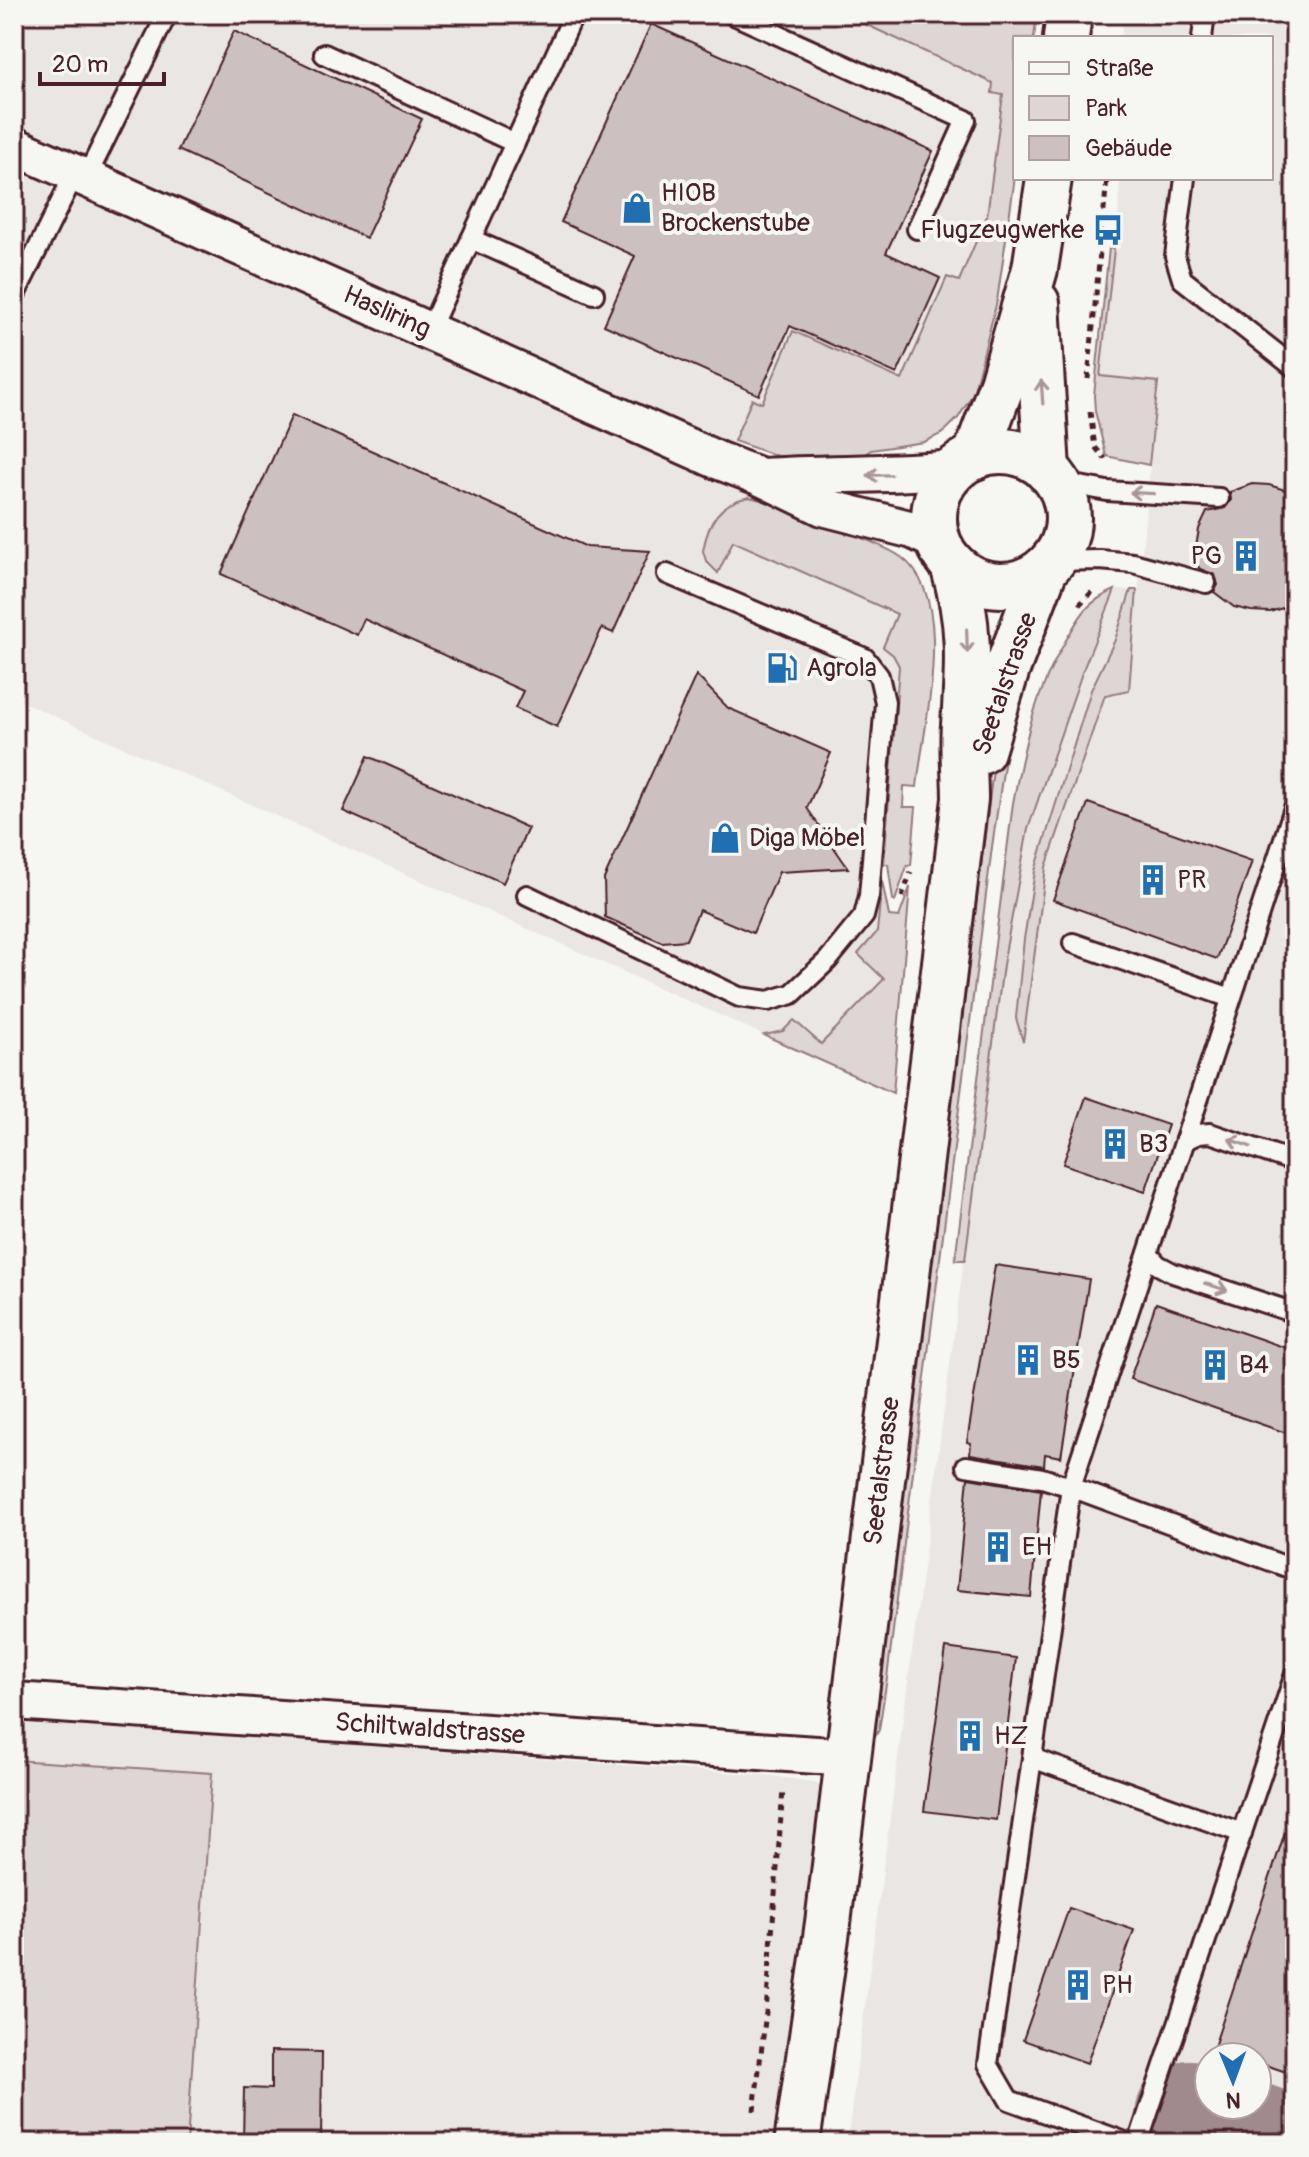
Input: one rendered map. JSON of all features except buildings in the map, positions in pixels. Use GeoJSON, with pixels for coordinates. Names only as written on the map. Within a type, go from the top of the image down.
{"type":"FeatureCollection","features":[{"type":"Feature","properties":{"kind":"main road"},"geometry":{"type":"LineString","coordinates":[[1066,36],[1069,14]]}},
{"type":"Feature","properties":{"kind":"main road"},"geometry":{"type":"LineString","coordinates":[[966,463],[1002,384],[1035,269],[1049,180]]}},
{"type":"Feature","properties":{"kind":"main road"},"geometry":{"type":"LineString","coordinates":[[1035,269],[1053,476],[1067,509],[1068,523],[1060,549],[1049,565],[1031,578],[1015,584],[998,585],[974,579],[946,554],[934,522],[936,502],[944,484],[966,463],[990,453],[1020,454],[1053,476]]}},
{"type":"Feature","properties":{"kind":"main road","name":"Seetalstrasse"},"geometry":{"type":"LineString","coordinates":[[797,2143],[828,1923],[965,799],[964,727],[969,686],[967,640],[963,599],[946,554]]}},
{"type":"Feature","properties":{"kind":"main road","name":"Seetalstrasse"},"geometry":{"type":"LineString","coordinates":[[965,799],[1007,669],[1049,565]]}},
{"type":"Feature","properties":{"kind":"street","name":"Hasliring"},"geometry":{"type":"LineString","coordinates":[[14,146],[823,507],[913,530],[946,554]]}},
{"type":"Feature","properties":{"kind":"street","name":"Hasliring"},"geometry":{"type":"LineString","coordinates":[[761,477],[825,473],[872,475],[966,463]]}},
{"type":"Feature","properties":{"kind":"street","name":"Schiltwaldstrasse"},"geometry":{"type":"LineString","coordinates":[[14,1701],[847,1757]]}},
{"type":"Feature","properties":{"kind":"lane"},"geometry":{"type":"LineString","coordinates":[[14,297],[167,14]]}},
{"type":"Feature","properties":{"kind":"lane"},"geometry":{"type":"LineString","coordinates":[[429,331],[574,14]]}},
{"type":"Feature","properties":{"kind":"lane"},"geometry":{"type":"LineString","coordinates":[[732,14],[966,120],[917,229]]}},
{"type":"Feature","properties":{"kind":"lane"},"geometry":{"type":"LineString","coordinates":[[1202,36],[1205,14]]}},
{"type":"Feature","properties":{"kind":"lane"},"geometry":{"type":"LineString","coordinates":[[324,54],[515,143]]}},
{"type":"Feature","properties":{"kind":"lane"},"geometry":{"type":"LineString","coordinates":[[1185,180],[1175,256],[1182,279],[1295,368]]}},
{"type":"Feature","properties":{"kind":"lane"},"geometry":{"type":"LineString","coordinates":[[471,239],[594,294]]}},
{"type":"Feature","properties":{"kind":"lane"},"geometry":{"type":"LineString","coordinates":[[1053,476],[1107,491],[1219,498]]}},
{"type":"Feature","properties":{"kind":"lane"},"geometry":{"type":"LineString","coordinates":[[1049,565],[1100,560],[1133,563],[1206,583]]}},
{"type":"Feature","properties":{"kind":"lane"},"geometry":{"type":"LineString","coordinates":[[527,895],[739,997],[768,1001],[792,994],[828,960],[864,916],[869,896],[885,702],[879,676],[865,658],[667,574]]}},
{"type":"Feature","properties":{"kind":"lane"},"geometry":{"type":"LineString","coordinates":[[1128,2143],[1009,2100],[988,2064],[1071,1487],[1295,805]]}},
{"type":"Feature","properties":{"kind":"lane"},"geometry":{"type":"LineString","coordinates":[[1073,943],[1231,998]]}},
{"type":"Feature","properties":{"kind":"lane"},"geometry":{"type":"LineString","coordinates":[[1185,1140],[1210,1133],[1295,1162]]}},
{"type":"Feature","properties":{"kind":"lane"},"geometry":{"type":"LineString","coordinates":[[1148,1254],[1158,1265],[1173,1273],[1295,1313]]}},
{"type":"Feature","properties":{"kind":"lane"},"geometry":{"type":"LineString","coordinates":[[966,1466],[1042,1478],[1071,1487],[1295,1570]]}},
{"type":"Feature","properties":{"kind":"lane"},"geometry":{"type":"LineString","coordinates":[[1138,2143],[1295,1674]]}},
{"type":"Feature","properties":{"kind":"lane"},"geometry":{"type":"LineString","coordinates":[[1032,1758],[1242,1833]]}},
{"type":"Feature","properties":{"kind":"path"},"geometry":{"type":"LineString","coordinates":[[1086,392],[1107,180]]}},
{"type":"Feature","properties":{"kind":"path"},"geometry":{"type":"LineString","coordinates":[[1089,406],[1095,447],[1110,465],[1107,491]]}},
{"type":"Feature","properties":{"kind":"path"},"geometry":{"type":"LineString","coordinates":[[754,2114],[766,2012],[785,1774]]}},
{"type":"Feature","properties":{"kind":"shaded area"},"geometry":{"type":"Polygon","coordinates":[[[14,14],[843,14],[993,83],[1003,95],[987,216],[959,281],[947,277],[902,381],[793,331],[762,404],[752,399],[734,441],[749,497],[732,500],[718,573],[732,541],[897,614],[893,655],[899,666],[899,681],[877,932],[859,954],[884,978],[821,1044],[783,1031],[764,1035],[14,698],[14,14]]]}},
{"type":"Feature","properties":{"kind":"shaded area"},"geometry":{"type":"Polygon","coordinates":[[[1124,14],[1295,14],[1295,2143],[847,2143],[1003,965],[1028,829],[1083,670],[1115,590],[1131,590],[1115,640],[1091,690],[1035,871],[1016,1018],[1023,1039],[1046,867],[1105,694],[1129,689],[1158,383],[1100,376],[1114,249],[1119,249],[1122,221],[1118,220],[1120,180],[1273,180],[1273,36],[1121,36],[1124,14]]]}},
{"type":"Feature","properties":{"kind":"shaded area"},"geometry":{"type":"Polygon","coordinates":[[[14,1712],[300,1731],[405,1749],[773,1776],[824,1784],[779,2143],[14,2143],[14,1712]]]}},
{"type":"Feature","properties":{"kind":"green space"},"geometry":{"type":"Polygon","coordinates":[[[843,14],[1037,14],[1034,36],[1013,36],[1015,180],[997,301],[973,394],[958,418],[943,433],[924,442],[871,450],[863,455],[862,462],[777,456],[734,441],[752,399],[762,403],[793,331],[902,380],[947,277],[959,281],[987,216],[1003,95],[992,93],[993,83],[843,14]]]}},
{"type":"Feature","properties":{"kind":"green space"},"geometry":{"type":"Polygon","coordinates":[[[1109,248],[1114,249],[1100,376],[1158,382],[1149,465],[1106,456],[1095,411],[1109,248]]]}},
{"type":"Feature","properties":{"kind":"green space"},"geometry":{"type":"Polygon","coordinates":[[[749,497],[853,524],[851,533],[901,557],[918,576],[928,602],[933,632],[930,698],[917,787],[904,786],[903,807],[916,807],[911,865],[907,866],[895,901],[888,864],[884,864],[899,666],[893,655],[883,647],[897,614],[733,541],[718,573],[706,561],[703,551],[708,531],[723,509],[749,497]]]}},
{"type":"Feature","properties":{"kind":"green space"},"geometry":{"type":"Polygon","coordinates":[[[1115,590],[1083,670],[1028,829],[1003,965],[965,1260],[955,1260],[1013,803],[1026,740],[1045,682],[1075,625],[1090,605],[1115,590]]]}},
{"type":"Feature","properties":{"kind":"green space"},"geometry":{"type":"Polygon","coordinates":[[[1131,590],[1137,590],[1129,690],[1105,695],[1046,867],[1023,1042],[1016,1018],[1035,871],[1091,690],[1115,640],[1131,590]]]}},
{"type":"Feature","properties":{"kind":"green space"},"geometry":{"type":"Polygon","coordinates":[[[1015,717],[1005,758],[992,847],[887,1678],[879,1730],[871,1744],[994,762],[1015,717]]]}},
{"type":"Feature","properties":{"kind":"green space"},"geometry":{"type":"Polygon","coordinates":[[[882,881],[889,916],[899,917],[910,887],[893,1093],[764,1035],[783,1031],[794,1020],[821,1044],[884,979],[858,954],[877,932],[882,881]]]}},
{"type":"Feature","properties":{"kind":"green space"},"geometry":{"type":"Polygon","coordinates":[[[14,1760],[212,1773],[187,2143],[14,2143],[14,1760]]]}},
{"type":"Feature","properties":{"kind":"taxiway"},"geometry":{"type":"LineString","coordinates":[[1191,2116],[1267,2143]]}},
{"type":"Feature","properties":{"kind":"place","name":"HIOB Brockenstube"},"geometry":{"type":"Point","coordinates":[637,208]}},
{"type":"Feature","properties":{"kind":"place","name":"Flugzeugwerke"},"geometry":{"type":"Point","coordinates":[1108,230]}},
{"type":"Feature","properties":{"kind":"place","name":"PG"},"geometry":{"type":"Point","coordinates":[1246,556]}},
{"type":"Feature","properties":{"kind":"place","name":"Agrola"},"geometry":{"type":"Point","coordinates":[782,668]}},
{"type":"Feature","properties":{"kind":"place","name":"Diga Möbel"},"geometry":{"type":"Point","coordinates":[725,838]}},
{"type":"Feature","properties":{"kind":"place","name":"PR"},"geometry":{"type":"Point","coordinates":[1153,880]}},
{"type":"Feature","properties":{"kind":"place","name":"B3"},"geometry":{"type":"Point","coordinates":[1115,1144]}},
{"type":"Feature","properties":{"kind":"place","name":"B5"},"geometry":{"type":"Point","coordinates":[1028,1360]}},
{"type":"Feature","properties":{"kind":"place","name":"B4"},"geometry":{"type":"Point","coordinates":[1215,1365]}},
{"type":"Feature","properties":{"kind":"place","name":"EH"},"geometry":{"type":"Point","coordinates":[998,1547]}},
{"type":"Feature","properties":{"kind":"place","name":"HZ"},"geometry":{"type":"Point","coordinates":[970,1736]}},
{"type":"Feature","properties":{"kind":"place","name":"PH"},"geometry":{"type":"Point","coordinates":[1078,1985]}}]}
